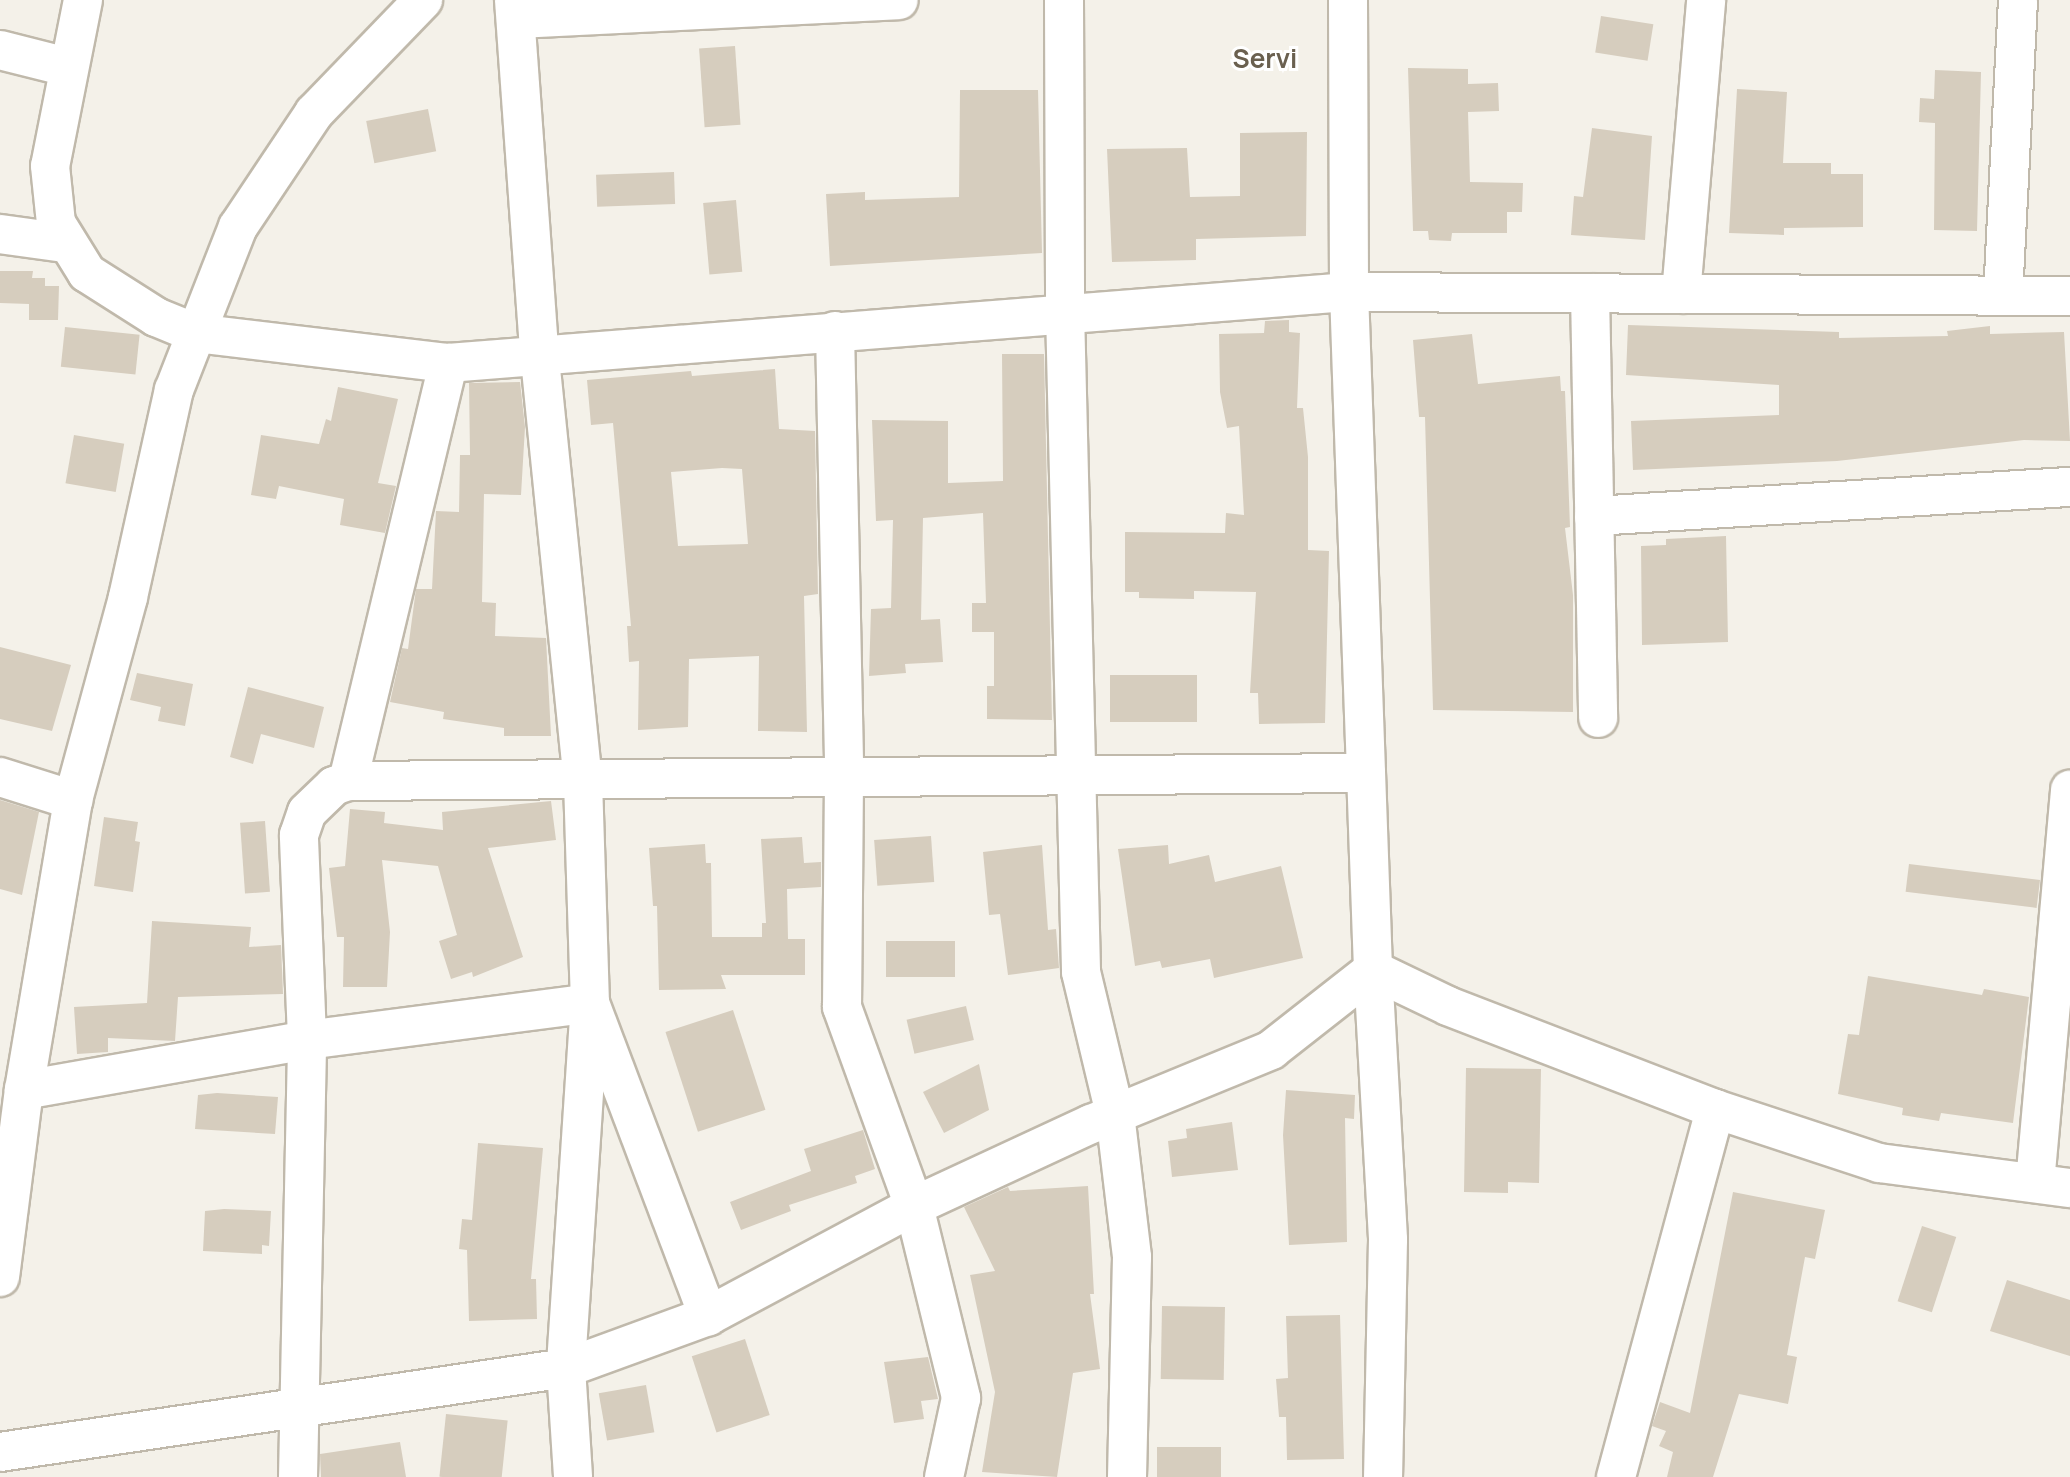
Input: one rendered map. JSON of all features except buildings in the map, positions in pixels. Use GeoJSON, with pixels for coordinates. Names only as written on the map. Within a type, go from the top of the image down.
{"type":"FeatureCollection","features":[{"type":"Feature","properties":{"kind":"street"},"geometry":{"type":"LineString","coordinates":[[83,0],[67,67],[50,166],[50,195],[65,243],[87,274],[108,289],[156,317],[195,333],[448,363],[540,359],[1065,311],[1349,292],[2070,296]]}},
{"type":"Feature","properties":{"kind":"street"},"geometry":{"type":"LineString","coordinates":[[0,1277],[24,1090],[73,800],[128,597],[174,390],[238,227],[314,113],[423,0]]}},
{"type":"Feature","properties":{"kind":"street"},"geometry":{"type":"LineString","coordinates":[[573,1477],[566,1368],[590,1003],[583,780],[540,359],[515,9],[899,0]]}},
{"type":"Feature","properties":{"kind":"street"},"geometry":{"type":"LineString","coordinates":[[1064,0],[1065,311],[1081,972],[1115,1114],[1132,1257],[1127,1477]]}},
{"type":"Feature","properties":{"kind":"street"},"geometry":{"type":"LineString","coordinates":[[1348,0],[1349,292],[1373,970],[1388,1240],[1383,1477]]}},
{"type":"Feature","properties":{"kind":"street"},"geometry":{"type":"LineString","coordinates":[[1681,294],[1706,0]]}},
{"type":"Feature","properties":{"kind":"street"},"geometry":{"type":"LineString","coordinates":[[2003,296],[2018,0]]}},
{"type":"Feature","properties":{"kind":"street"},"geometry":{"type":"LineString","coordinates":[[0,50],[67,67]]}},
{"type":"Feature","properties":{"kind":"street"},"geometry":{"type":"LineString","coordinates":[[0,233],[65,243]]}},
{"type":"Feature","properties":{"kind":"street"},"geometry":{"type":"LineString","coordinates":[[1590,293],[1598,718]]}},
{"type":"Feature","properties":{"kind":"street"},"geometry":{"type":"LineString","coordinates":[[835,331],[844,779],[842,1007],[914,1206],[961,1398],[944,1477]]}},
{"type":"Feature","properties":{"kind":"street"},"geometry":{"type":"LineString","coordinates":[[348,781],[448,363]]}},
{"type":"Feature","properties":{"kind":"street"},"geometry":{"type":"LineString","coordinates":[[1594,516],[2070,487]]}},
{"type":"Feature","properties":{"kind":"street"},"geometry":{"type":"LineString","coordinates":[[298,1477],[296,1410],[307,1040],[299,835],[318,797],[348,781],[1366,773]]}},
{"type":"Feature","properties":{"kind":"street"},"geometry":{"type":"LineString","coordinates":[[0,778],[73,800]]}},
{"type":"Feature","properties":{"kind":"street"},"geometry":{"type":"LineString","coordinates":[[1373,970],[1448,1006],[1714,1109],[1879,1163],[2053,1186],[2070,790]]}},
{"type":"Feature","properties":{"kind":"street"},"geometry":{"type":"LineString","coordinates":[[0,1452],[566,1368],[708,1316],[914,1206],[1115,1114],[1271,1050],[1373,970]]}},
{"type":"Feature","properties":{"kind":"street"},"geometry":{"type":"LineString","coordinates":[[24,1090],[307,1040],[590,1003]]}},
{"type":"Feature","properties":{"kind":"street"},"geometry":{"type":"LineString","coordinates":[[590,1003],[708,1316]]}},
{"type":"Feature","properties":{"kind":"street"},"geometry":{"type":"LineString","coordinates":[[1616,1477],[1714,1109]]}},
{"type":"Feature","properties":{"kind":"district","name":"Servi"},"geometry":{"type":"Point","coordinates":[1265,59]}}]}
